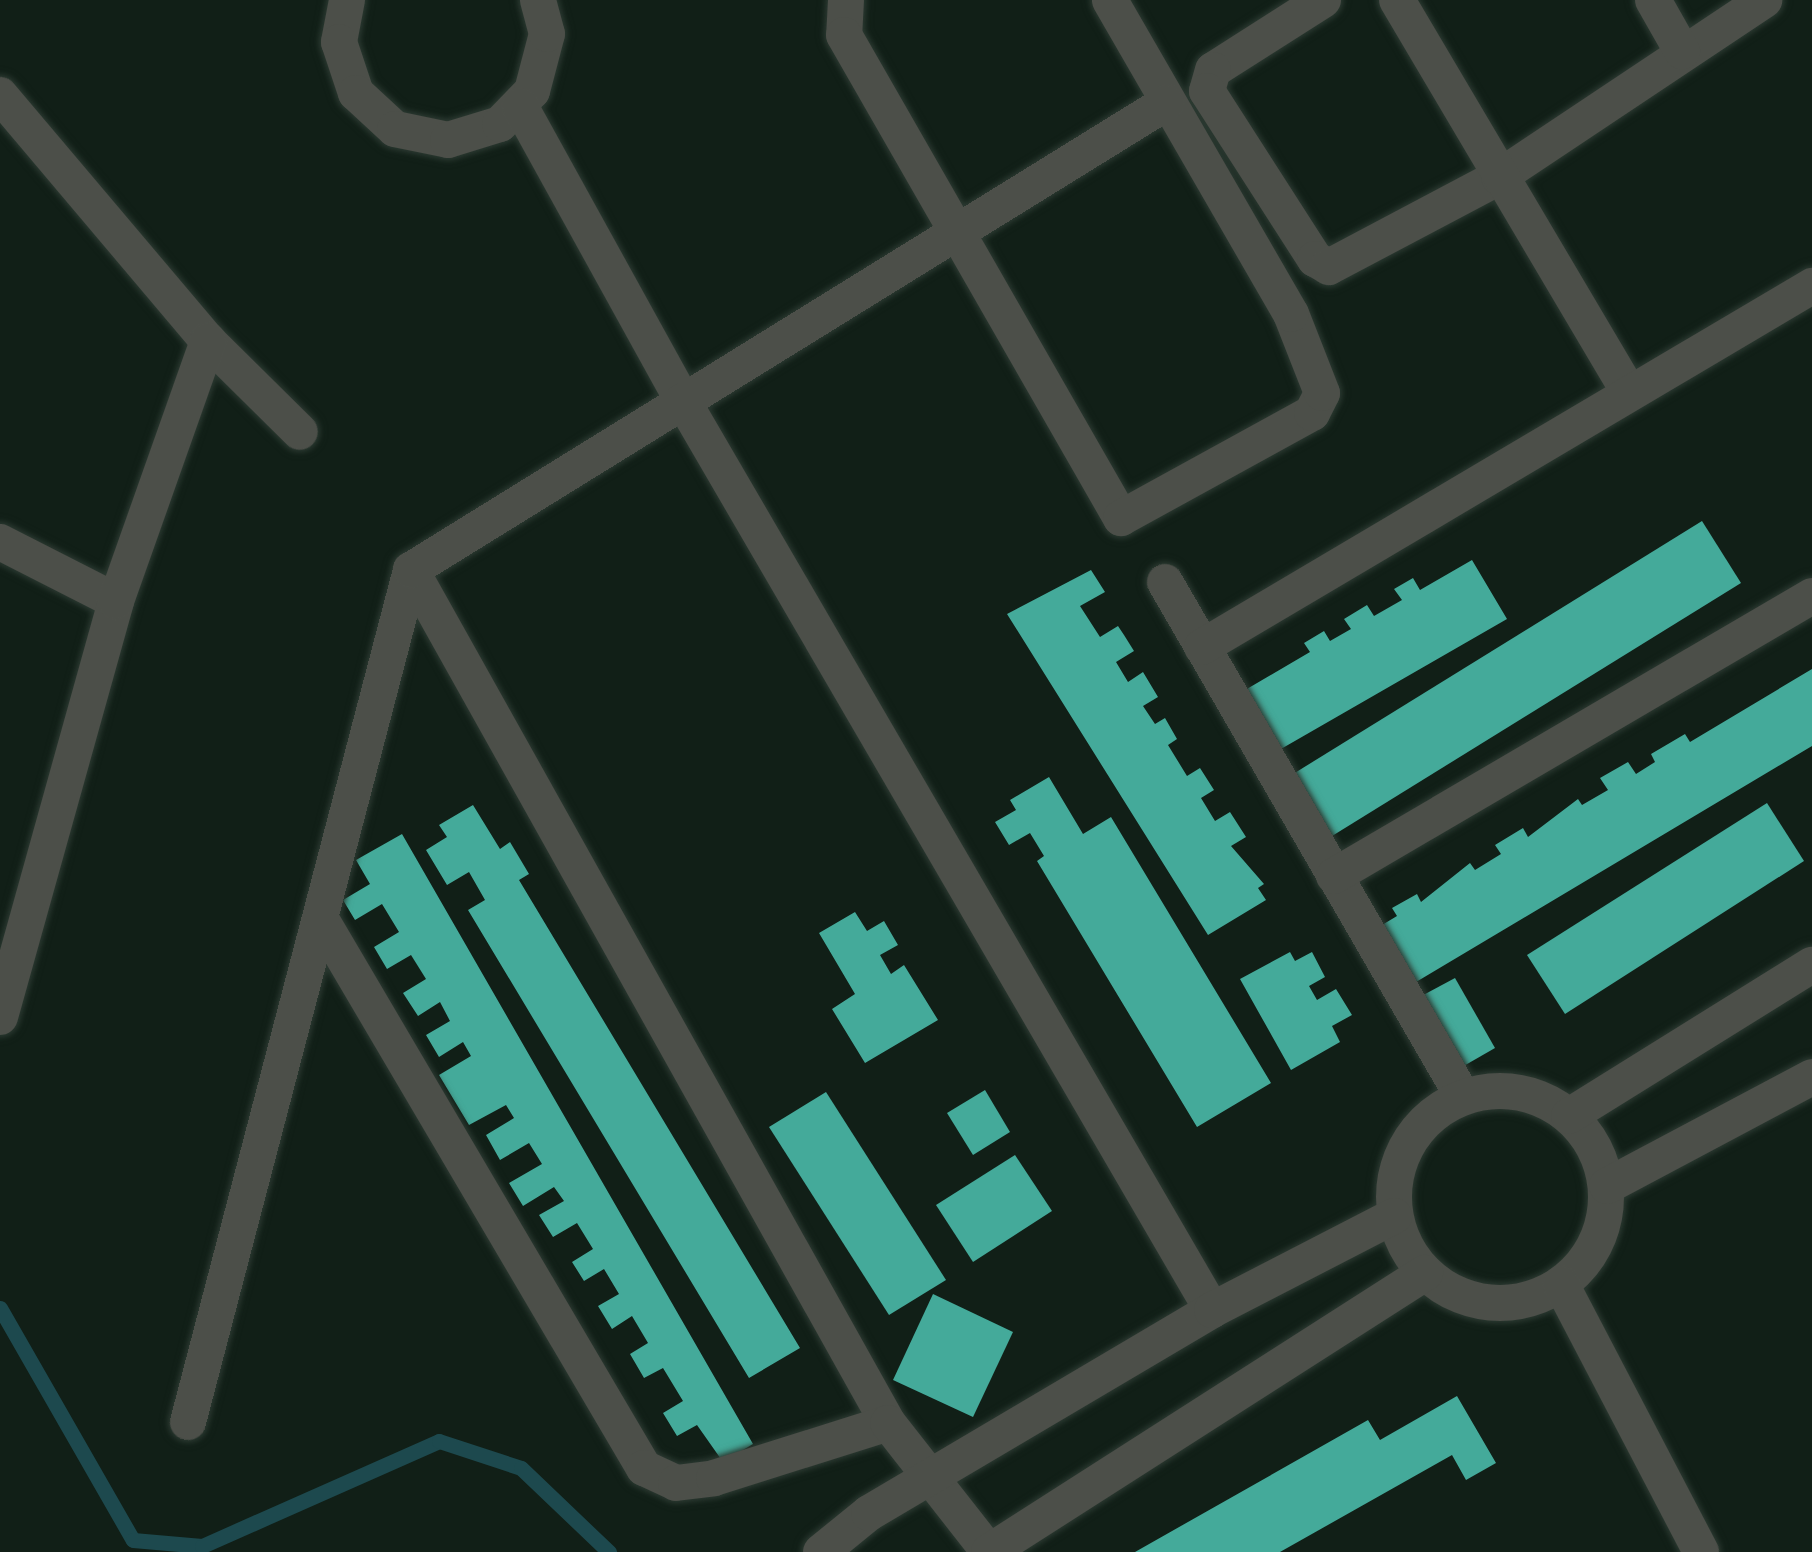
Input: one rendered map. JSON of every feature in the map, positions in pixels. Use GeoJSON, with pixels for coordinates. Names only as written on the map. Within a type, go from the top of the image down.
{"type":"FeatureCollection","features":[{"type":"Feature","properties":{"kind":"street"},"geometry":{"type":"LineString","coordinates":[[347,0],[344,68],[364,103],[395,129],[421,139],[475,135],[520,106],[545,53],[538,0]]}},
{"type":"Feature","properties":{"kind":"street"},"geometry":{"type":"LineString","coordinates":[[846,0],[844,35],[1121,518],[1312,413],[1322,393],[1291,314],[1110,0]]}},
{"type":"Feature","properties":{"kind":"street"},"geometry":{"type":"LineString","coordinates":[[1324,0],[1207,80],[1315,259],[1329,267],[1499,177],[1764,0]]}},
{"type":"Feature","properties":{"kind":"street"},"geometry":{"type":"LineString","coordinates":[[1396,0],[1628,390]]}},
{"type":"Feature","properties":{"kind":"street"},"geometry":{"type":"LineString","coordinates":[[1653,0],[1682,51]]}},
{"type":"Feature","properties":{"kind":"street"},"geometry":{"type":"LineString","coordinates":[[0,95],[208,341],[300,432]]}},
{"type":"Feature","properties":{"kind":"street"},"geometry":{"type":"LineString","coordinates":[[188,1422],[410,570],[1166,103]]}},
{"type":"Feature","properties":{"kind":"street"},"geometry":{"type":"LineString","coordinates":[[520,106],[682,401],[1212,1310]]}},
{"type":"Feature","properties":{"kind":"street"},"geometry":{"type":"LineString","coordinates":[[1202,647],[1628,390],[1812,286]]}},
{"type":"Feature","properties":{"kind":"street"},"geometry":{"type":"LineString","coordinates":[[0,1017],[116,601],[208,341]]}},
{"type":"Feature","properties":{"kind":"street"},"geometry":{"type":"LineString","coordinates":[[0,542],[116,601]]}},
{"type":"Feature","properties":{"kind":"street"},"geometry":{"type":"LineString","coordinates":[[410,570],[888,1423],[989,1552],[1425,1273]]}},
{"type":"Feature","properties":{"kind":"street"},"geometry":{"type":"LineString","coordinates":[[1166,582],[1463,1097]]}},
{"type":"Feature","properties":{"kind":"street"},"geometry":{"type":"LineString","coordinates":[[1334,876],[1812,596]]}},
{"type":"Feature","properties":{"kind":"street"},"geometry":{"type":"LineString","coordinates":[[322,921],[644,1468],[676,1483],[714,1478],[888,1423]]}},
{"type":"Feature","properties":{"kind":"street"},"geometry":{"type":"LineString","coordinates":[[1569,1116],[1812,965]]}},
{"type":"Feature","properties":{"kind":"street"},"geometry":{"type":"LineString","coordinates":[[1607,1186],[1812,1077]]}},
{"type":"Feature","properties":{"kind":"street"},"geometry":{"type":"LineString","coordinates":[[1519,1093],[1569,1116],[1595,1147],[1607,1186],[1597,1241],[1562,1284],[1506,1303],[1448,1291],[1425,1273],[1394,1216],[1399,1161],[1414,1134],[1463,1097],[1519,1093]]}},
{"type":"Feature","properties":{"kind":"street"},"geometry":{"type":"LineString","coordinates":[[823,1550],[929,1479],[1212,1310],[1394,1216]]}},
{"type":"Feature","properties":{"kind":"street"},"geometry":{"type":"LineString","coordinates":[[1562,1284],[1701,1552]]}},
{"type":"Feature","properties":{"kind":"building"},"geometry":{"type":"Polygon","coordinates":[[[1702,521],[1741,583],[1324,841],[1285,779],[1702,521]]]}},
{"type":"Feature","properties":{"kind":"building"},"geometry":{"type":"Polygon","coordinates":[[[1472,560],[1507,619],[1274,753],[1240,693],[1310,652],[1304,643],[1324,631],[1330,641],[1351,629],[1344,619],[1367,605],[1374,616],[1402,600],[1394,589],[1413,578],[1420,590],[1472,560]]]}},
{"type":"Feature","properties":{"kind":"building"},"geometry":{"type":"Polygon","coordinates":[[[1091,570],[1105,592],[1080,606],[1100,637],[1118,626],[1124,635],[1134,651],[1116,662],[1128,682],[1143,672],[1158,697],[1143,706],[1155,724],[1165,718],[1177,739],[1168,745],[1187,776],[1200,768],[1214,790],[1201,798],[1215,821],[1230,812],[1246,837],[1231,846],[1264,884],[1258,888],[1266,900],[1208,935],[1007,614],[1091,570]]]}},
{"type":"Feature","properties":{"kind":"building"},"geometry":{"type":"Polygon","coordinates":[[[1812,669],[1812,746],[1406,988],[1372,931],[1397,916],[1392,908],[1417,894],[1421,902],[1470,863],[1475,870],[1501,854],[1495,845],[1523,828],[1528,837],[1578,799],[1582,805],[1608,790],[1600,778],[1628,762],[1636,774],[1655,762],[1651,754],[1685,734],[1690,742],[1812,669]]]}},
{"type":"Feature","properties":{"kind":"building"},"geometry":{"type":"Polygon","coordinates":[[[1049,777],[1083,834],[1111,817],[1271,1083],[1197,1127],[1037,861],[1044,856],[1030,833],[1009,845],[995,822],[1016,810],[1010,800],[1049,777]]]}},
{"type":"Feature","properties":{"kind":"building"},"geometry":{"type":"Polygon","coordinates":[[[1767,803],[1804,861],[1565,1014],[1527,955],[1767,803]]]}},
{"type":"Feature","properties":{"kind":"building"},"geometry":{"type":"Polygon","coordinates":[[[473,805],[500,849],[510,842],[529,874],[519,880],[800,1348],[749,1378],[468,910],[485,900],[469,872],[447,885],[426,850],[447,837],[439,825],[473,805]]]}},
{"type":"Feature","properties":{"kind":"building"},"geometry":{"type":"Polygon","coordinates":[[[402,834],[753,1444],[723,1462],[697,1425],[677,1436],[663,1413],[683,1401],[663,1368],[644,1378],[630,1354],[648,1343],[632,1316],[612,1329],[598,1306],[619,1294],[604,1269],[584,1281],[572,1262],[593,1249],[577,1223],[553,1237],[539,1215],[564,1201],[554,1187],[523,1206],[509,1183],[542,1164],[529,1143],[500,1160],[486,1135],[514,1118],[506,1105],[469,1125],[439,1075],[471,1056],[463,1042],[439,1057],[426,1035],[450,1021],[440,1002],[418,1016],[403,993],[426,979],[411,955],[387,969],[374,947],[399,932],[382,904],[355,920],[343,900],[370,884],[356,860],[402,834]]]}},
{"type":"Feature","properties":{"kind":"building"},"geometry":{"type":"Polygon","coordinates":[[[855,912],[867,931],[884,921],[898,945],[880,955],[891,974],[904,965],[938,1020],[865,1063],[832,1009],[855,994],[819,933],[855,912]]]}},
{"type":"Feature","properties":{"kind":"building"},"geometry":{"type":"Polygon","coordinates":[[[1290,952],[1295,961],[1312,952],[1325,977],[1309,986],[1317,1000],[1336,989],[1352,1015],[1332,1026],[1340,1042],[1291,1070],[1240,979],[1290,952]]]}},
{"type":"Feature","properties":{"kind":"building"},"geometry":{"type":"Polygon","coordinates":[[[1455,978],[1495,1048],[1455,1071],[1414,1000],[1455,978]]]}},
{"type":"Feature","properties":{"kind":"building"},"geometry":{"type":"Polygon","coordinates":[[[985,1090],[1010,1132],[973,1155],[947,1113],[985,1090]]]}},
{"type":"Feature","properties":{"kind":"building"},"geometry":{"type":"Polygon","coordinates":[[[826,1092],[946,1280],[889,1315],[769,1127],[826,1092]]]}},
{"type":"Feature","properties":{"kind":"building"},"geometry":{"type":"Polygon","coordinates":[[[1015,1155],[1052,1211],[973,1262],[936,1205],[1015,1155]]]}},
{"type":"Feature","properties":{"kind":"building"},"geometry":{"type":"Polygon","coordinates":[[[933,1294],[1013,1332],[973,1417],[893,1380],[933,1294]]]}},
{"type":"Feature","properties":{"kind":"building"},"geometry":{"type":"Polygon","coordinates":[[[1457,1396],[1496,1463],[1466,1480],[1452,1455],[1280,1552],[1135,1552],[1368,1420],[1380,1440],[1457,1396]]]}},
{"type":"Feature","properties":{"kind":"waterway"},"geometry":{"type":"LineString","coordinates":[[0,1308],[133,1540],[202,1546],[439,1441],[521,1468],[609,1552]]}}]}
